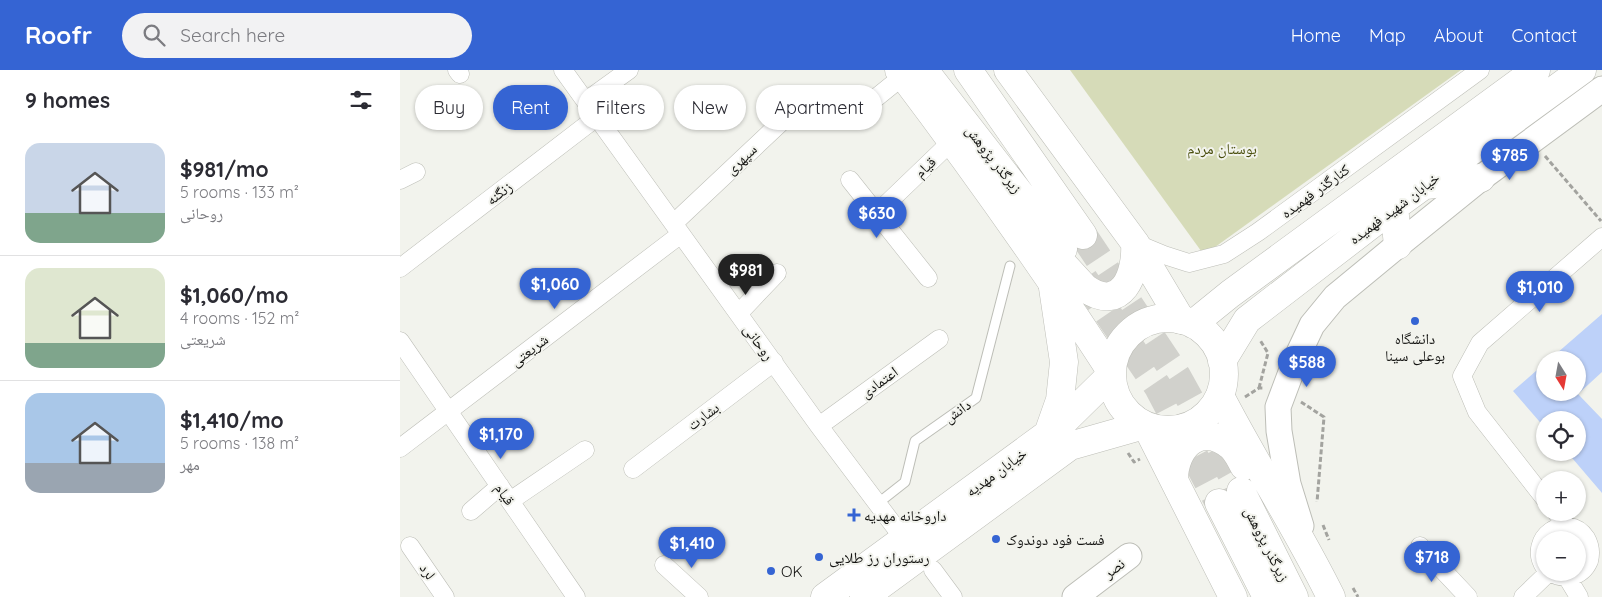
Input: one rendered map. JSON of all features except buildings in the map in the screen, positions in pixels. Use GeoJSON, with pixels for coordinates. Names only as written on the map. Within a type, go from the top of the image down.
{"type":"FeatureCollection","features":[{"type":"Feature","properties":{"kind":"main road","name":"زیرگذر پژوهش"},"geometry":{"type":"LineString","coordinates":[[909,72],[1073,242],[968,70]]}},
{"type":"Feature","properties":{"kind":"main road"},"geometry":{"type":"LineString","coordinates":[[1008,70],[1134,243],[1187,322]]}},
{"type":"Feature","properties":{"kind":"main road","name":"خیابان شهید فهمیده"},"geometry":{"type":"LineString","coordinates":[[1187,322],[1230,294],[1536,70]]}},
{"type":"Feature","properties":{"kind":"main road","name":"خیابان شهید فهمیده"},"geometry":{"type":"LineString","coordinates":[[1222,361],[1248,320],[1394,207],[1582,70]]}},
{"type":"Feature","properties":{"kind":"main road"},"geometry":{"type":"LineString","coordinates":[[909,72],[952,141],[1052,281],[1111,373]]}},
{"type":"Feature","properties":{"kind":"main road"},"geometry":{"type":"LineString","coordinates":[[973,170],[1085,288],[1093,294],[1108,296],[1116,294],[1126,285],[1132,276],[1135,265],[1134,243]]}},
{"type":"Feature","properties":{"kind":"main road"},"geometry":{"type":"LineString","coordinates":[[1424,185],[1481,178]]}},
{"type":"Feature","properties":{"kind":"main road"},"geometry":{"type":"LineString","coordinates":[[1394,207],[1398,245]]}},
{"type":"Feature","properties":{"kind":"main road"},"geometry":{"type":"LineString","coordinates":[[1048,434],[1060,400],[1064,362],[1052,281]]}},
{"type":"Feature","properties":{"kind":"main road"},"geometry":{"type":"LineString","coordinates":[[1172,319],[1187,322],[1206,333],[1216,346],[1222,361],[1224,379],[1220,396],[1211,410],[1198,422],[1181,429],[1164,430],[1146,426],[1131,417],[1120,405],[1114,390],[1111,373],[1115,354],[1124,339],[1138,327],[1154,320],[1172,319]]}},
{"type":"Feature","properties":{"kind":"main road","name":"خیابان مهدیه"},"geometry":{"type":"LineString","coordinates":[[825,597],[1060,425],[1111,373]]}},
{"type":"Feature","properties":{"kind":"main road"},"geometry":{"type":"LineString","coordinates":[[1220,396],[1242,439],[1311,557],[1331,597]]}},
{"type":"Feature","properties":{"kind":"main road"},"geometry":{"type":"LineString","coordinates":[[1146,426],[1233,597]]}},
{"type":"Feature","properties":{"kind":"main road","name":"خیابان مهدیه"},"geometry":{"type":"LineString","coordinates":[[864,597],[1070,446],[1146,426]]}},
{"type":"Feature","properties":{"kind":"main road"},"geometry":{"type":"LineString","coordinates":[[1174,480],[1174,468],[1178,456],[1185,446],[1195,439],[1206,435],[1221,438],[1234,448],[1266,504],[1286,515]]}},
{"type":"Feature","properties":{"kind":"main road","name":"زیرگذر پژوهش"},"geometry":{"type":"LineString","coordinates":[[1266,597],[1230,497],[1294,597]]}},
{"type":"Feature","properties":{"kind":"street","name":"روحانی"},"geometry":{"type":"LineString","coordinates":[[563,70],[578,90]]}},
{"type":"Feature","properties":{"kind":"street"},"geometry":{"type":"LineString","coordinates":[[608,85],[629,70]]}},
{"type":"Feature","properties":{"kind":"street","name":"کنارگذر فهمیده"},"geometry":{"type":"LineString","coordinates":[[1134,243],[1164,256],[1189,263],[1224,254],[1258,232],[1480,70]]}},
{"type":"Feature","properties":{"kind":"street"},"geometry":{"type":"LineString","coordinates":[[882,93],[909,72]]}},
{"type":"Feature","properties":{"kind":"street"},"geometry":{"type":"LineString","coordinates":[[1311,557],[1288,484],[1279,431],[1278,407],[1296,359],[1312,325],[1335,297],[1398,245],[1481,178],[1602,89]]}},
{"type":"Feature","properties":{"kind":"street","name":"زنگنه"},"geometry":{"type":"LineString","coordinates":[[400,268],[580,130]]}},
{"type":"Feature","properties":{"kind":"street","name":"روحانی"},"geometry":{"type":"LineString","coordinates":[[606,130],[904,539]]}},
{"type":"Feature","properties":{"kind":"street","name":"سپهری"},"geometry":{"type":"LineString","coordinates":[[678,229],[776,130]]}},
{"type":"Feature","properties":{"kind":"street","name":"قیام"},"geometry":{"type":"LineString","coordinates":[[877,213],[952,141]]}},
{"type":"Feature","properties":{"kind":"street"},"geometry":{"type":"LineString","coordinates":[[400,180],[416,172]]}},
{"type":"Feature","properties":{"kind":"street"},"geometry":{"type":"LineString","coordinates":[[850,180],[928,278]]}},
{"type":"Feature","properties":{"kind":"street","name":"شریعتی"},"geometry":{"type":"LineString","coordinates":[[400,448],[678,229]]}},
{"type":"Feature","properties":{"kind":"street"},"geometry":{"type":"LineString","coordinates":[[1536,487],[1477,412],[1462,376],[1480,343],[1602,237]]}},
{"type":"Feature","properties":{"kind":"street"},"geometry":{"type":"LineString","coordinates":[[738,313],[777,273]]}},
{"type":"Feature","properties":{"kind":"street","name":"اعتمادی"},"geometry":{"type":"LineString","coordinates":[[820,426],[939,338]]}},
{"type":"Feature","properties":{"kind":"street","name":"قیام"},"geometry":{"type":"LineString","coordinates":[[400,341],[576,597]]}},
{"type":"Feature","properties":{"kind":"street","name":"بشارت"},"geometry":{"type":"LineString","coordinates":[[633,469],[774,362]]}},
{"type":"Feature","properties":{"kind":"street"},"geometry":{"type":"LineString","coordinates":[[510,501],[585,450]]}},
{"type":"Feature","properties":{"kind":"street"},"geometry":{"type":"LineString","coordinates":[[471,511],[500,486]]}},
{"type":"Feature","properties":{"kind":"street"},"geometry":{"type":"LineString","coordinates":[[1563,521],[1567,526]]}},
{"type":"Feature","properties":{"kind":"street"},"geometry":{"type":"LineString","coordinates":[[1553,531],[1559,527],[1567,526],[1576,529],[1582,534],[1596,555],[1590,557],[1586,566]]}},
{"type":"Feature","properties":{"kind":"street","name":"لرد"},"geometry":{"type":"LineString","coordinates":[[410,546],[445,597]]}},
{"type":"Feature","properties":{"kind":"street"},"geometry":{"type":"LineString","coordinates":[[1420,546],[1468,597]]}},
{"type":"Feature","properties":{"kind":"street","name":"نصر"},"geometry":{"type":"LineString","coordinates":[[1075,597],[1129,556]]}},
{"type":"Feature","properties":{"kind":"street"},"geometry":{"type":"LineString","coordinates":[[664,565],[698,597]]}},
{"type":"Feature","properties":{"kind":"street"},"geometry":{"type":"LineString","coordinates":[[933,570],[953,597]]}},
{"type":"Feature","properties":{"kind":"street"},"geometry":{"type":"LineString","coordinates":[[1523,597],[1545,581]]}},
{"type":"Feature","properties":{"kind":"street"},"geometry":{"type":"LineString","coordinates":[[1562,581],[1579,597]]}},
{"type":"Feature","properties":{"kind":"lane","name":"دانش"},"geometry":{"type":"LineString","coordinates":[[877,504],[905,482],[915,441],[976,398],[1010,266]]}},
{"type":"Feature","properties":{"kind":"path"},"geometry":{"type":"LineString","coordinates":[[1532,140],[1602,222]]}},
{"type":"Feature","properties":{"kind":"green space","name":"بوستان مردم"},"geometry":{"type":"Polygon","coordinates":[[[1070,70],[1461,70],[1204,255],[1070,70]]]}},
{"type":"Feature","properties":{"kind":"tunnel"},"geometry":{"type":"LineString","coordinates":[[1083,235],[1177,376],[1241,491]]}},
{"type":"Feature","properties":{"kind":"tunnel"},"geometry":{"type":"LineString","coordinates":[[1084,279],[1158,387],[1219,503]]}},
{"type":"Feature","properties":{"kind":"place","name":"دانشگاه بوعلی سینا"},"geometry":{"type":"Point","coordinates":[1415,321]}},
{"type":"Feature","properties":{"kind":"place","name":"داروخانه مهدیه"},"geometry":{"type":"Point","coordinates":[854,515]}},
{"type":"Feature","properties":{"kind":"place","name":"فست فود دوندوک"},"geometry":{"type":"Point","coordinates":[996,539]}},
{"type":"Feature","properties":{"kind":"place","name":"رستوران رز طلایی"},"geometry":{"type":"Point","coordinates":[819,557]}},
{"type":"Feature","properties":{"kind":"place","name":"OK"},"geometry":{"type":"Point","coordinates":[771,571]}}]}
